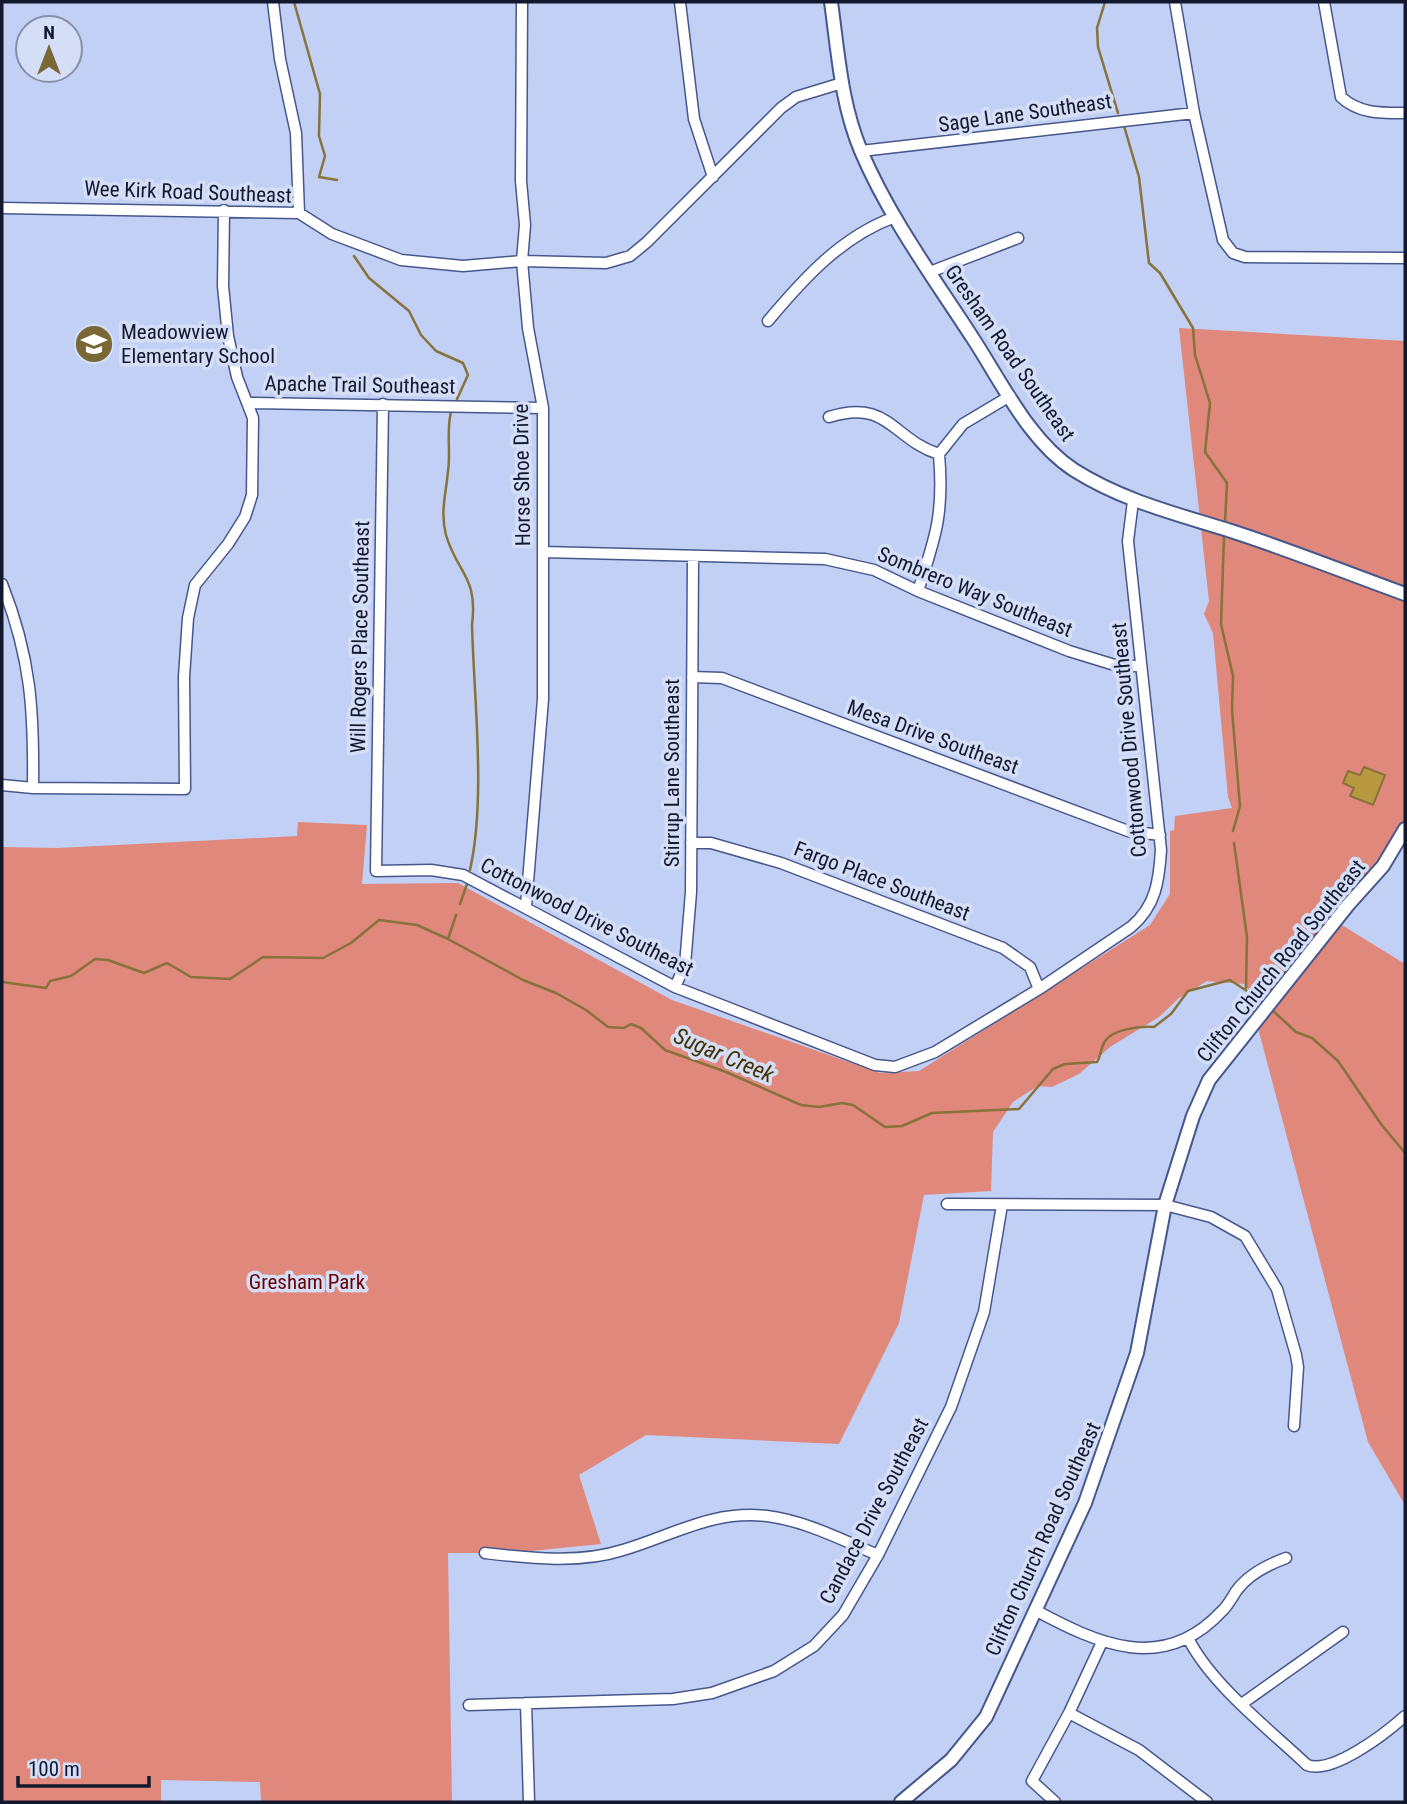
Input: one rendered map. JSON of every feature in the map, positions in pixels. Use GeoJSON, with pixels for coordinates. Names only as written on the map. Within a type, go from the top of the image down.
{"type":"FeatureCollection","features":[{"type":"Feature","properties":{"kind":"street"},"geometry":{"type":"LineString","coordinates":[[273,2],[280,59],[296,133],[299,213]]}},
{"type":"Feature","properties":{"kind":"street","name":"Horse Shoe Drive"},"geometry":{"type":"LineString","coordinates":[[522,2],[521,181],[525,225],[522,261],[528,328],[542,408],[543,552],[542,699],[526,906]]}},
{"type":"Feature","properties":{"kind":"street"},"geometry":{"type":"LineString","coordinates":[[680,2],[694,119],[713,177]]}},
{"type":"Feature","properties":{"kind":"street","name":"Gresham Road Southeast"},"geometry":{"type":"LineString","coordinates":[[831,2],[842,83],[861,151],[895,217],[930,272],[1010,396],[1055,455],[1074,470],[1133,501],[1233,532],[1405,594]]}},
{"type":"Feature","properties":{"kind":"street"},"geometry":{"type":"LineString","coordinates":[[1175,2],[1194,113],[1223,240],[1233,253],[1245,257],[1405,258]]}},
{"type":"Feature","properties":{"kind":"street"},"geometry":{"type":"LineString","coordinates":[[1324,2],[1341,97],[1351,107],[1363,111],[1405,113]]}},
{"type":"Feature","properties":{"kind":"street","name":"Wee Kirk Road Southeast"},"geometry":{"type":"LineString","coordinates":[[2,208],[299,213],[332,234],[401,260],[463,266],[522,261],[606,262],[630,256],[780,108],[796,97],[842,83]]}},
{"type":"Feature","properties":{"kind":"street","name":"Sage Lane Southeast"},"geometry":{"type":"LineString","coordinates":[[861,151],[1194,113]]}},
{"type":"Feature","properties":{"kind":"street","name":"Apache Trail Southeast"},"geometry":{"type":"LineString","coordinates":[[224,210],[223,286],[228,336],[237,377],[249,403],[542,408]]}},
{"type":"Feature","properties":{"kind":"street"},"geometry":{"type":"LineString","coordinates":[[768,321],[795,289],[840,247],[872,226],[895,217]]}},
{"type":"Feature","properties":{"kind":"street"},"geometry":{"type":"LineString","coordinates":[[930,272],[1018,238]]}},
{"type":"Feature","properties":{"kind":"street"},"geometry":{"type":"LineString","coordinates":[[918,591],[939,527],[943,487],[939,454],[963,424],[1010,396]]}},
{"type":"Feature","properties":{"kind":"street"},"geometry":{"type":"LineString","coordinates":[[2,785],[33,788],[185,789],[184,677],[188,618],[195,585],[228,544],[245,517],[252,495],[253,418],[249,403]]}},
{"type":"Feature","properties":{"kind":"street","name":"Will Rogers Place Southeast"},"geometry":{"type":"LineString","coordinates":[[376,871],[383,404]]}},
{"type":"Feature","properties":{"kind":"street"},"geometry":{"type":"LineString","coordinates":[[829,417],[853,410],[871,413],[888,422],[922,449],[939,454]]}},
{"type":"Feature","properties":{"kind":"street","name":"Cottonwood Drive Southeast"},"geometry":{"type":"LineString","coordinates":[[376,871],[431,870],[463,875],[675,987],[875,1065],[895,1067],[935,1052],[1040,989],[1142,918],[1151,905],[1159,880],[1160,835],[1128,541],[1133,501]]}},
{"type":"Feature","properties":{"kind":"street","name":"Sombrero Way Southeast"},"geometry":{"type":"LineString","coordinates":[[543,552],[825,559],[874,570],[918,591],[1069,651],[1118,666],[1140,666]]}},
{"type":"Feature","properties":{"kind":"street","name":"Stirrup Lane Southeast"},"geometry":{"type":"LineString","coordinates":[[675,987],[685,965],[688,943],[693,556]]}},
{"type":"Feature","properties":{"kind":"street"},"geometry":{"type":"LineString","coordinates":[[2,584],[24,646],[30,682],[34,715],[33,788]]}},
{"type":"Feature","properties":{"kind":"street","name":"Mesa Drive Southeast"},"geometry":{"type":"LineString","coordinates":[[692,677],[722,678],[1128,831],[1160,835]]}},
{"type":"Feature","properties":{"kind":"street","name":"Clifton Church Road Southeast"},"geometry":{"type":"LineString","coordinates":[[903,1802],[951,1760],[986,1717],[1084,1503],[1122,1405],[1137,1353],[1165,1205],[1193,1116],[1209,1080],[1348,905],[1383,866],[1405,829]]}},
{"type":"Feature","properties":{"kind":"street","name":"Fargo Place Southeast"},"geometry":{"type":"LineString","coordinates":[[691,843],[724,846],[781,863],[1003,948],[1030,967],[1040,989]]}},
{"type":"Feature","properties":{"kind":"street"},"geometry":{"type":"LineString","coordinates":[[947,1204],[1165,1205],[1211,1217],[1245,1236],[1277,1289],[1298,1367],[1294,1426]]}},
{"type":"Feature","properties":{"kind":"street","name":"Candace Drive Southeast"},"geometry":{"type":"LineString","coordinates":[[469,1705],[673,1699],[712,1693],[750,1682],[814,1646],[843,1615],[878,1555],[951,1407],[985,1312],[1002,1205]]}},
{"type":"Feature","properties":{"kind":"street"},"geometry":{"type":"LineString","coordinates":[[485,1553],[536,1559],[606,1554],[707,1519],[767,1516],[800,1523],[878,1555]]}},
{"type":"Feature","properties":{"kind":"street"},"geometry":{"type":"LineString","coordinates":[[1035,1610],[1081,1635],[1102,1642],[1151,1649],[1189,1640],[1223,1611],[1248,1578],[1286,1558]]}},
{"type":"Feature","properties":{"kind":"street"},"geometry":{"type":"LineString","coordinates":[[1243,1703],[1343,1632]]}},
{"type":"Feature","properties":{"kind":"street"},"geometry":{"type":"LineString","coordinates":[[1189,1640],[1197,1655],[1243,1703],[1307,1765],[1314,1768],[1323,1768],[1346,1757],[1405,1716]]}},
{"type":"Feature","properties":{"kind":"street"},"geometry":{"type":"LineString","coordinates":[[1055,1802],[1032,1781],[1069,1713],[1102,1642]]}},
{"type":"Feature","properties":{"kind":"street"},"geometry":{"type":"LineString","coordinates":[[526,1703],[528,1802]]}},
{"type":"Feature","properties":{"kind":"street"},"geometry":{"type":"LineString","coordinates":[[1069,1713],[1139,1750],[1207,1802]]}},
{"type":"Feature","properties":{"kind":"green space","name":"Gresham Park"},"geometry":{"type":"Polygon","coordinates":[[[1179,328],[1405,341],[1405,828],[1337,922],[1405,964],[1405,1505],[1368,1442],[1258,1028],[1254,996],[1244,984],[1207,981],[1179,998],[1159,1017],[1110,1047],[1079,1074],[1052,1087],[1038,1086],[1013,1102],[993,1132],[991,1191],[924,1195],[899,1323],[839,1444],[646,1435],[579,1475],[601,1544],[511,1553],[448,1553],[452,1802],[261,1802],[260,1782],[161,1780],[161,1802],[2,1802],[2,847],[57,848],[297,836],[298,822],[367,825],[362,884],[458,883],[672,1000],[880,1073],[919,1071],[1150,925],[1170,894],[1170,831],[1174,830],[1175,816],[1232,808],[1228,797],[1213,633],[1204,614],[1209,601],[1179,328]]]}},
{"type":"Feature","properties":{"kind":"shaded area"},"geometry":{"type":"Polygon","coordinates":[[[1364,767],[1385,775],[1373,805],[1350,796],[1354,788],[1343,783],[1348,771],[1360,775],[1364,767]]]}},
{"type":"Feature","properties":{"kind":"waterway"},"geometry":{"type":"LineString","coordinates":[[294,2],[320,94],[319,136],[325,156],[319,177],[337,180]]}},
{"type":"Feature","properties":{"kind":"waterway"},"geometry":{"type":"LineString","coordinates":[[1105,2],[1097,28],[1098,47],[1118,113]]}},
{"type":"Feature","properties":{"kind":"waterway"},"geometry":{"type":"LineString","coordinates":[[1124,126],[1139,177],[1149,263],[1160,273],[1193,328],[1195,355],[1210,403],[1205,452],[1227,483],[1225,522]]}},
{"type":"Feature","properties":{"kind":"waterway"},"geometry":{"type":"LineString","coordinates":[[354,256],[369,278],[409,311],[421,335],[436,351],[463,363],[468,375],[457,399]]}},
{"type":"Feature","properties":{"kind":"waterway"},"geometry":{"type":"LineString","coordinates":[[451,412],[444,527],[470,586],[473,609],[478,781],[475,842],[470,870]]}},
{"type":"Feature","properties":{"kind":"waterway"},"geometry":{"type":"LineString","coordinates":[[1224,537],[1221,624],[1233,676],[1232,710],[1240,806],[1233,831]]}},
{"type":"Feature","properties":{"kind":"waterway"},"geometry":{"type":"LineString","coordinates":[[1234,843],[1247,937],[1246,988]]}},
{"type":"Feature","properties":{"kind":"waterway"},"geometry":{"type":"LineString","coordinates":[[460,904],[467,884]]}},
{"type":"Feature","properties":{"kind":"waterway"},"geometry":{"type":"LineString","coordinates":[[448,939],[456,915]]}},
{"type":"Feature","properties":{"kind":"waterway","name":"Sugar Creek"},"geometry":{"type":"LineString","coordinates":[[2,982],[46,988],[50,981],[71,976],[95,959],[108,960],[144,973],[167,963],[191,977],[230,979],[263,957],[323,958],[351,943],[379,920],[417,925],[523,980],[556,993],[586,1010],[608,1027],[624,1028],[631,1024],[641,1028],[665,1050],[726,1072],[801,1105],[853,1105],[885,1127],[902,1126],[932,1113],[1019,1109],[1053,1069],[1065,1064],[1097,1062],[1109,1037],[1127,1029],[1154,1027],[1171,1014],[1188,991],[1230,980],[1261,1000]]}},
{"type":"Feature","properties":{"kind":"waterway","name":"Sugar Creek"},"geometry":{"type":"LineString","coordinates":[[1272,1010],[1296,1032],[1312,1038],[1338,1061],[1381,1124],[1405,1153]]}},
{"type":"Feature","properties":{"kind":"place","name":"Meadowview Elementary School"},"geometry":{"type":"Point","coordinates":[94,344]}}]}
